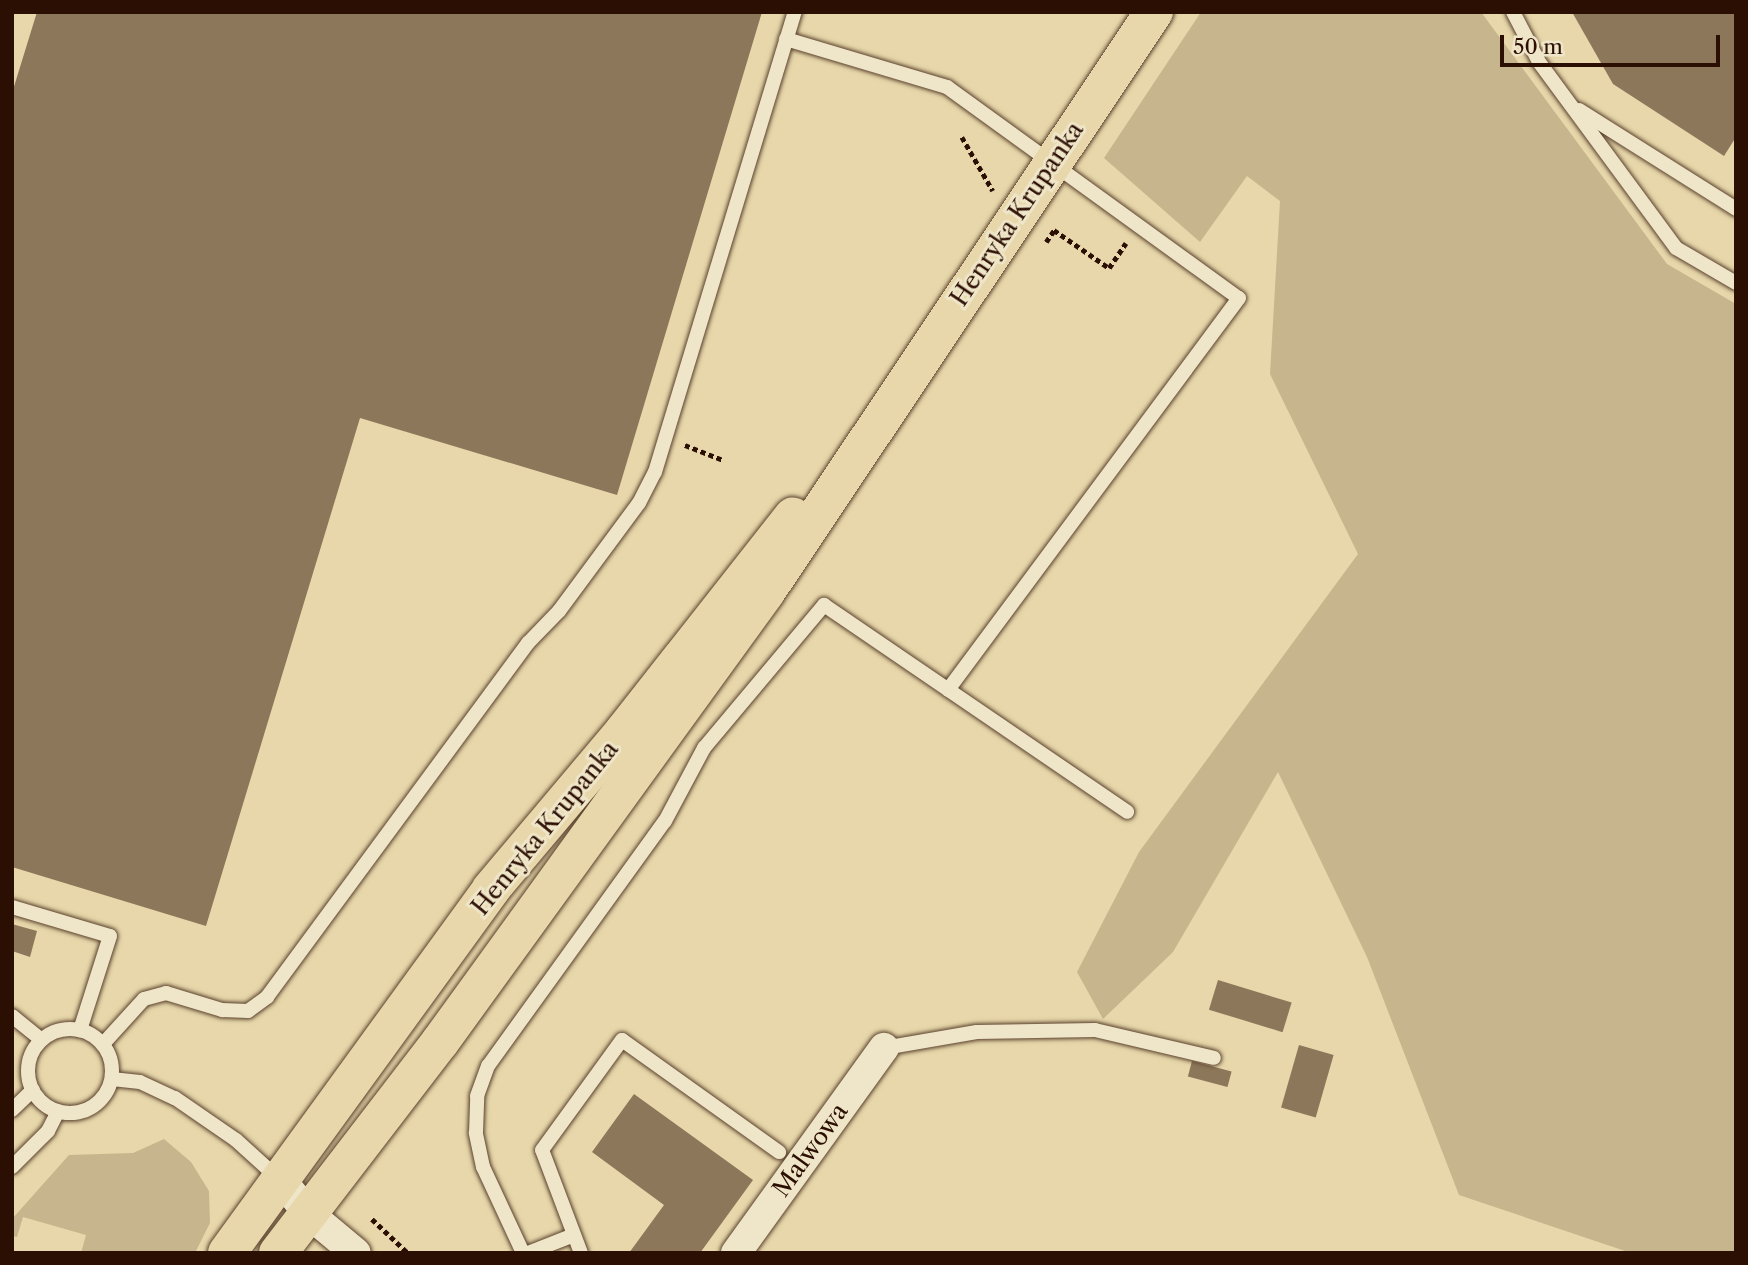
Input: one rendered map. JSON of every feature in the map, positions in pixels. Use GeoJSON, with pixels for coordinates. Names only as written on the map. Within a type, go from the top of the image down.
{"type":"FeatureCollection","features":[{"type":"Feature","properties":{"kind":"main road","name":"Henryka Krupanka"},"geometry":{"type":"LineString","coordinates":[[278,1253],[440,1042],[766,592],[879,417],[1154,12]]}},
{"type":"Feature","properties":{"kind":"main road","name":"Henryka Krupanka"},"geometry":{"type":"LineString","coordinates":[[227,1253],[491,889],[624,731],[746,569],[879,417]]}},
{"type":"Feature","properties":{"kind":"street","name":"Malwowa"},"geometry":{"type":"LineString","coordinates":[[736,1253],[884,1048]]}},
{"type":"Feature","properties":{"kind":"street"},"geometry":{"type":"LineString","coordinates":[[281,1180],[308,1213],[356,1253]]}},
{"type":"Feature","properties":{"kind":"lane"},"geometry":{"type":"LineString","coordinates":[[103,1044],[144,999],[166,993],[222,1010],[248,1011],[267,997],[528,643],[559,611],[639,503],[665,439],[795,12]]}},
{"type":"Feature","properties":{"kind":"lane"},"geometry":{"type":"LineString","coordinates":[[1513,12],[1539,62],[1676,248],[1736,283]]}},
{"type":"Feature","properties":{"kind":"lane"},"geometry":{"type":"LineString","coordinates":[[786,39],[947,87],[1239,298],[948,690]]}},
{"type":"Feature","properties":{"kind":"lane"},"geometry":{"type":"LineString","coordinates":[[1572,105],[1736,209]]}},
{"type":"Feature","properties":{"kind":"lane"},"geometry":{"type":"LineString","coordinates":[[523,1253],[483,1167],[476,1133],[477,1096],[488,1066],[665,821],[704,748],[824,605],[1127,812]]}},
{"type":"Feature","properties":{"kind":"lane"},"geometry":{"type":"LineString","coordinates":[[12,907],[110,936],[80,1030]]}},
{"type":"Feature","properties":{"kind":"lane"},"geometry":{"type":"LineString","coordinates":[[12,1016],[42,1040]]}},
{"type":"Feature","properties":{"kind":"lane"},"geometry":{"type":"LineString","coordinates":[[66,1029],[80,1030],[103,1044],[112,1079],[92,1107],[58,1111],[33,1090],[28,1069],[42,1040],[66,1029]]}},
{"type":"Feature","properties":{"kind":"lane"},"geometry":{"type":"LineString","coordinates":[[884,1048],[977,1032],[1095,1030],[1214,1058]]}},
{"type":"Feature","properties":{"kind":"lane"},"geometry":{"type":"LineString","coordinates":[[581,1253],[542,1150],[622,1040],[779,1152]]}},
{"type":"Feature","properties":{"kind":"lane"},"geometry":{"type":"LineString","coordinates":[[112,1079],[140,1082],[175,1098],[236,1140],[281,1180]]}},
{"type":"Feature","properties":{"kind":"lane"},"geometry":{"type":"LineString","coordinates":[[12,1110],[33,1090]]}},
{"type":"Feature","properties":{"kind":"lane"},"geometry":{"type":"LineString","coordinates":[[12,1167],[48,1131],[58,1111]]}},
{"type":"Feature","properties":{"kind":"lane"},"geometry":{"type":"LineString","coordinates":[[528,1253],[574,1234]]}},
{"type":"Feature","properties":{"kind":"path"},"geometry":{"type":"LineString","coordinates":[[962,137],[997,198]]}},
{"type":"Feature","properties":{"kind":"path"},"geometry":{"type":"LineString","coordinates":[[1046,242],[1054,230],[1109,268],[1137,226]]}},
{"type":"Feature","properties":{"kind":"path"},"geometry":{"type":"LineString","coordinates":[[665,439],[723,460]]}},
{"type":"Feature","properties":{"kind":"path"},"geometry":{"type":"LineString","coordinates":[[372,1219],[408,1253]]}},
{"type":"Feature","properties":{"kind":"shaded area"},"geometry":{"type":"Polygon","coordinates":[[[1201,12],[1481,12],[1667,264],[1736,304],[1736,1253],[1631,1253],[1459,1195],[1367,957],[1278,772],[1173,952],[1103,1019],[1077,972],[1139,852],[1358,554],[1270,374],[1280,201],[1247,176],[1200,242],[1104,158],[1201,12]]]}},
{"type":"Feature","properties":{"kind":"shaded area"},"geometry":{"type":"Polygon","coordinates":[[[164,1139],[191,1162],[209,1191],[210,1223],[195,1253],[81,1253],[86,1235],[23,1217],[17,1237],[12,1236],[12,1219],[69,1155],[133,1153],[164,1139]]]}},
{"type":"Feature","properties":{"kind":"building"},"geometry":{"type":"Polygon","coordinates":[[[37,12],[762,12],[617,495],[360,418],[206,926],[12,867],[12,93],[37,12]]]}},
{"type":"Feature","properties":{"kind":"building"},"geometry":{"type":"Polygon","coordinates":[[[1572,12],[1736,12],[1736,137],[1724,156],[1613,84],[1572,12]]]}},
{"type":"Feature","properties":{"kind":"building"},"geometry":{"type":"Polygon","coordinates":[[[12,924],[37,931],[30,957],[12,951],[12,924]]]}},
{"type":"Feature","properties":{"kind":"building"},"geometry":{"type":"Polygon","coordinates":[[[1218,980],[1292,1003],[1283,1032],[1209,1010],[1218,980]]]}},
{"type":"Feature","properties":{"kind":"building"},"geometry":{"type":"Polygon","coordinates":[[[1299,1045],[1334,1055],[1316,1117],[1281,1107],[1299,1045]]]}},
{"type":"Feature","properties":{"kind":"building"},"geometry":{"type":"Polygon","coordinates":[[[1192,1061],[1232,1072],[1227,1087],[1188,1076],[1192,1061]]]}},
{"type":"Feature","properties":{"kind":"building"},"geometry":{"type":"Polygon","coordinates":[[[634,1094],[753,1180],[700,1253],[629,1253],[664,1205],[592,1152],[634,1094]]]}}]}
